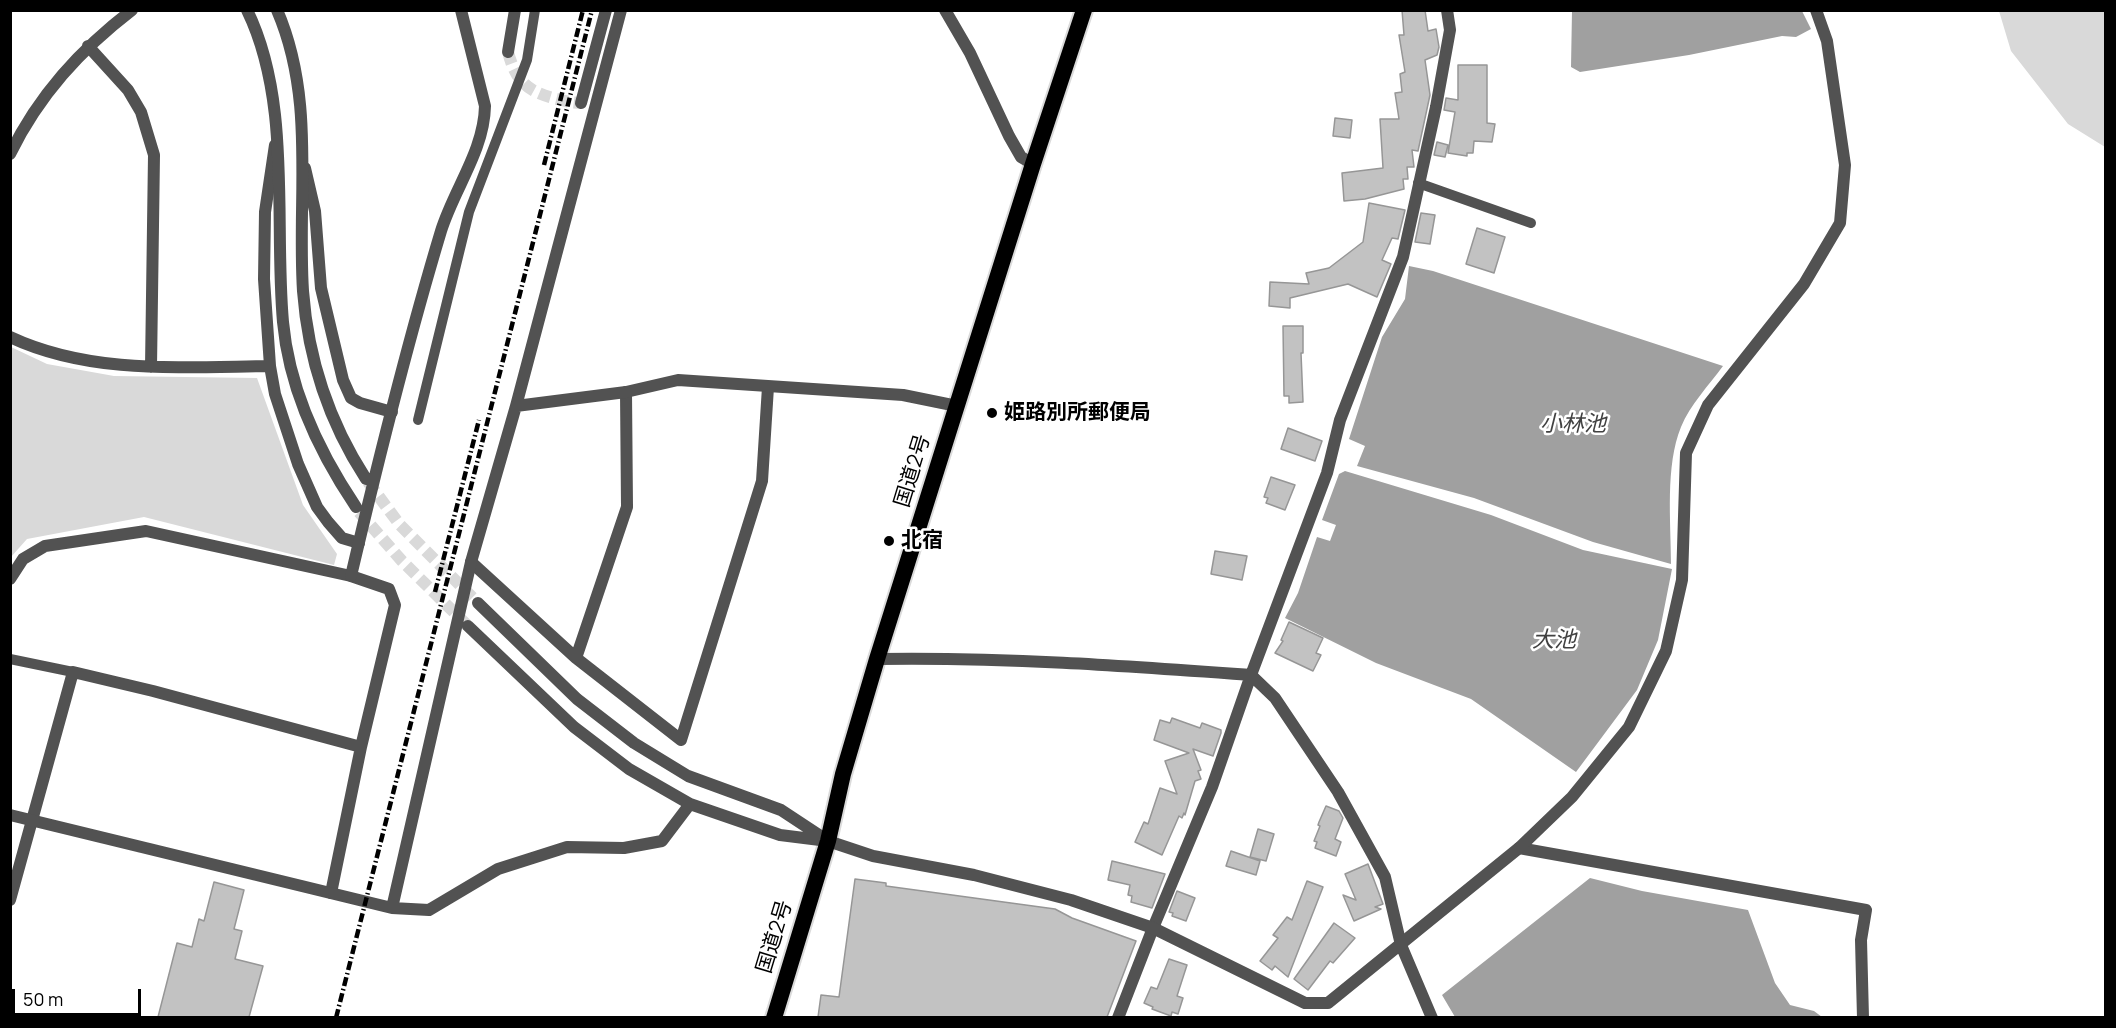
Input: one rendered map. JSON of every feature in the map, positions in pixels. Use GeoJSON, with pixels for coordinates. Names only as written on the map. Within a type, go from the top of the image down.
{"type":"FeatureCollection","features":[{"type":"Feature","properties":{"kind":"highway","name":"国道2号"},"geometry":{"type":"LineString","coordinates":[[774,1017],[828,841],[843,774],[877,660],[1033,164],[1084,10]]}},
{"type":"Feature","properties":{"kind":"street"},"geometry":{"type":"LineString","coordinates":[[10,154],[42,99],[64,71],[88,46],[132,10]]}},
{"type":"Feature","properties":{"kind":"street"},"geometry":{"type":"LineString","coordinates":[[247,10],[268,66],[272,90],[283,324],[295,383],[314,435],[339,483],[356,507]]}},
{"type":"Feature","properties":{"kind":"street"},"geometry":{"type":"LineString","coordinates":[[277,10],[296,71],[300,100],[304,164],[303,291],[311,349],[317,374],[335,423],[366,479]]}},
{"type":"Feature","properties":{"kind":"street"},"geometry":{"type":"LineString","coordinates":[[351,576],[392,412],[442,228],[485,121],[485,106],[461,10]]}},
{"type":"Feature","properties":{"kind":"street"},"geometry":{"type":"LineString","coordinates":[[508,52],[515,10]]}},
{"type":"Feature","properties":{"kind":"street"},"geometry":{"type":"LineString","coordinates":[[581,103],[606,10]]}},
{"type":"Feature","properties":{"kind":"street"},"geometry":{"type":"LineString","coordinates":[[392,908],[471,562],[516,406],[621,10]]}},
{"type":"Feature","properties":{"kind":"street"},"geometry":{"type":"LineString","coordinates":[[945,10],[970,53],[1009,136],[1021,157],[1033,164]]}},
{"type":"Feature","properties":{"kind":"street"},"geometry":{"type":"LineString","coordinates":[[1118,1017],[1212,787],[1251,675],[1327,473],[1340,420],[1402,257],[1436,107],[1450,30],[1447,10]]}},
{"type":"Feature","properties":{"kind":"street"},"geometry":{"type":"LineString","coordinates":[[468,626],[574,727],[629,769],[690,804],[780,835],[828,841],[873,856],[974,875],[1071,900],[1153,928],[1305,1003],[1328,1003],[1518,848],[1572,797],[1629,727],[1666,651],[1682,580],[1686,453],[1708,405],[1804,284],[1840,223],[1845,165],[1827,40],[1816,10]]}},
{"type":"Feature","properties":{"kind":"street"},"geometry":{"type":"LineString","coordinates":[[88,46],[128,90],[141,112],[154,155],[151,367]]}},
{"type":"Feature","properties":{"kind":"street"},"geometry":{"type":"LineString","coordinates":[[276,139],[265,212],[264,279],[270,366],[275,394],[308,488],[328,522],[342,538],[358,543]]}},
{"type":"Feature","properties":{"kind":"street"},"geometry":{"type":"LineString","coordinates":[[304,164],[315,211],[322,296],[343,380],[351,398],[360,403],[392,412]]}},
{"type":"Feature","properties":{"kind":"street"},"geometry":{"type":"LineString","coordinates":[[10,337],[65,357],[104,363],[151,367],[270,366]]}},
{"type":"Feature","properties":{"kind":"street"},"geometry":{"type":"LineString","coordinates":[[516,406],[626,393],[678,380],[903,395],[957,406]]}},
{"type":"Feature","properties":{"kind":"street"},"geometry":{"type":"LineString","coordinates":[[471,562],[576,658],[681,740],[762,481],[768,387]]}},
{"type":"Feature","properties":{"kind":"street"},"geometry":{"type":"LineString","coordinates":[[576,658],[627,507],[626,393]]}},
{"type":"Feature","properties":{"kind":"street"},"geometry":{"type":"LineString","coordinates":[[10,579],[23,559],[45,546],[146,531],[351,576],[389,589],[395,605],[361,747],[331,892]]}},
{"type":"Feature","properties":{"kind":"street"},"geometry":{"type":"LineString","coordinates":[[478,603],[577,699],[634,743],[688,776],[781,810],[828,841]]}},
{"type":"Feature","properties":{"kind":"street"},"geometry":{"type":"LineString","coordinates":[[877,660],[962,658],[992,661],[1068,662],[1251,675],[1275,698],[1338,792],[1385,877],[1401,945],[1432,1017]]}},
{"type":"Feature","properties":{"kind":"street"},"geometry":{"type":"LineString","coordinates":[[10,900],[73,672],[361,747]]}},
{"type":"Feature","properties":{"kind":"street"},"geometry":{"type":"LineString","coordinates":[[10,815],[392,908],[429,910],[498,869],[567,847],[624,848],[662,841],[690,804]]}},
{"type":"Feature","properties":{"kind":"street"},"geometry":{"type":"LineString","coordinates":[[1518,848],[1866,910],[1861,940],[1863,1017]]}},
{"type":"Feature","properties":{"kind":"lane"},"geometry":{"type":"LineString","coordinates":[[417,420],[470,212],[527,60],[535,10]]}},
{"type":"Feature","properties":{"kind":"lane"},"geometry":{"type":"LineString","coordinates":[[1418,183],[1531,223]]}},
{"type":"Feature","properties":{"kind":"lane"},"geometry":{"type":"LineString","coordinates":[[10,659],[73,672]]}},
{"type":"Feature","properties":{"kind":"shaded area"},"geometry":{"type":"Polygon","coordinates":[[[1999,11],[2105,11],[2105,147],[2068,124],[2011,51],[1999,11]]]}},
{"type":"Feature","properties":{"kind":"shaded area"},"geometry":{"type":"Polygon","coordinates":[[[11,347],[47,364],[114,376],[257,378],[303,505],[337,554],[334,565],[144,517],[27,539],[11,557],[11,347]]]}},
{"type":"Feature","properties":{"kind":"water"},"geometry":{"type":"Polygon","coordinates":[[[1572,11],[1802,11],[1811,29],[1796,37],[1782,36],[1689,55],[1580,72],[1571,67],[1572,11]]]}},
{"type":"Feature","properties":{"kind":"water","name":"小林池"},"geometry":{"type":"Polygon","coordinates":[[[1409,266],[1433,271],[1723,366],[1689,411],[1676,442],[1670,494],[1671,564],[1593,542],[1474,498],[1357,466],[1365,446],[1349,439],[1382,337],[1405,299],[1409,266]]]}},
{"type":"Feature","properties":{"kind":"water","name":"大池"},"geometry":{"type":"Polygon","coordinates":[[[1345,471],[1491,515],[1583,550],[1672,569],[1658,640],[1637,690],[1576,772],[1471,699],[1376,663],[1285,618],[1298,593],[1317,537],[1330,541],[1336,525],[1322,520],[1339,474],[1345,471]]]}},
{"type":"Feature","properties":{"kind":"water"},"geometry":{"type":"Polygon","coordinates":[[[1590,878],[1642,891],[1748,910],[1775,983],[1790,1005],[1814,1011],[1822,1017],[1455,1017],[1442,995],[1590,878]]]}},
{"type":"Feature","properties":{"kind":"building"},"geometry":{"type":"Polygon","coordinates":[[[1402,10],[1425,10],[1428,31],[1436,29],[1439,47],[1437,55],[1425,60],[1430,95],[1418,151],[1412,150],[1414,167],[1407,167],[1408,179],[1403,179],[1404,189],[1365,199],[1344,201],[1342,173],[1383,168],[1380,119],[1399,119],[1395,93],[1402,92],[1400,74],[1405,72],[1399,35],[1404,35],[1402,10]]]}},
{"type":"Feature","properties":{"kind":"building"},"geometry":{"type":"Polygon","coordinates":[[[1458,65],[1487,65],[1487,123],[1495,124],[1492,142],[1474,141],[1473,153],[1467,153],[1467,156],[1448,153],[1455,112],[1444,110],[1446,98],[1458,100],[1458,65]]]}},
{"type":"Feature","properties":{"kind":"building"},"geometry":{"type":"Polygon","coordinates":[[[1335,118],[1352,120],[1350,138],[1333,136],[1335,118]]]}},
{"type":"Feature","properties":{"kind":"building"},"geometry":{"type":"Polygon","coordinates":[[[1437,142],[1448,145],[1445,157],[1434,155],[1437,142]]]}},
{"type":"Feature","properties":{"kind":"building"},"geometry":{"type":"Polygon","coordinates":[[[1369,203],[1405,210],[1398,239],[1392,238],[1382,260],[1391,264],[1377,297],[1348,284],[1290,298],[1290,308],[1269,306],[1270,282],[1309,284],[1306,273],[1329,268],[1363,242],[1369,203]]]}},
{"type":"Feature","properties":{"kind":"building"},"geometry":{"type":"Polygon","coordinates":[[[1421,213],[1435,215],[1430,244],[1415,242],[1421,213]]]}},
{"type":"Feature","properties":{"kind":"building"},"geometry":{"type":"Polygon","coordinates":[[[1477,228],[1505,237],[1494,273],[1466,264],[1477,228]]]}},
{"type":"Feature","properties":{"kind":"building"},"geometry":{"type":"Polygon","coordinates":[[[1283,326],[1303,326],[1303,353],[1301,353],[1303,402],[1289,403],[1289,396],[1284,396],[1283,326]]]}},
{"type":"Feature","properties":{"kind":"building"},"geometry":{"type":"Polygon","coordinates":[[[1288,428],[1322,441],[1315,461],[1281,449],[1288,428]]]}},
{"type":"Feature","properties":{"kind":"building"},"geometry":{"type":"Polygon","coordinates":[[[1271,477],[1295,485],[1285,510],[1266,503],[1268,498],[1264,497],[1271,477]]]}},
{"type":"Feature","properties":{"kind":"building"},"geometry":{"type":"Polygon","coordinates":[[[1215,551],[1247,556],[1242,580],[1211,574],[1215,551]]]}},
{"type":"Feature","properties":{"kind":"building"},"geometry":{"type":"Polygon","coordinates":[[[1289,622],[1323,638],[1316,653],[1321,655],[1313,671],[1275,653],[1283,641],[1281,640],[1289,622]]]}},
{"type":"Feature","properties":{"kind":"building"},"geometry":{"type":"Polygon","coordinates":[[[1172,718],[1200,728],[1202,723],[1221,730],[1221,733],[1213,756],[1193,749],[1201,770],[1198,771],[1201,779],[1195,781],[1185,815],[1184,813],[1182,818],[1179,816],[1162,855],[1135,842],[1144,822],[1148,824],[1160,788],[1177,794],[1165,761],[1189,753],[1154,740],[1160,720],[1170,723],[1172,718]]]}},
{"type":"Feature","properties":{"kind":"building"},"geometry":{"type":"Polygon","coordinates":[[[1326,806],[1339,811],[1343,818],[1335,839],[1341,842],[1336,856],[1315,848],[1317,842],[1314,841],[1320,826],[1318,825],[1326,806]]]}},
{"type":"Feature","properties":{"kind":"building"},"geometry":{"type":"Polygon","coordinates":[[[1258,829],[1274,834],[1266,861],[1250,857],[1258,829]]]}},
{"type":"Feature","properties":{"kind":"building"},"geometry":{"type":"Polygon","coordinates":[[[1231,851],[1260,861],[1256,875],[1226,866],[1231,851]]]}},
{"type":"Feature","properties":{"kind":"building"},"geometry":{"type":"Polygon","coordinates":[[[1112,861],[1165,874],[1152,908],[1131,902],[1132,896],[1128,895],[1130,885],[1108,880],[1112,861]]]}},
{"type":"Feature","properties":{"kind":"building"},"geometry":{"type":"Polygon","coordinates":[[[1368,864],[1383,904],[1375,907],[1381,909],[1354,921],[1343,895],[1356,900],[1345,874],[1368,864]]]}},
{"type":"Feature","properties":{"kind":"building"},"geometry":{"type":"Polygon","coordinates":[[[855,879],[886,883],[886,886],[1055,909],[1072,918],[1136,941],[1107,1017],[818,1017],[821,995],[839,997],[855,879]]]}},
{"type":"Feature","properties":{"kind":"building"},"geometry":{"type":"Polygon","coordinates":[[[1307,881],[1323,887],[1288,977],[1275,966],[1272,970],[1260,961],[1278,938],[1273,935],[1287,917],[1292,920],[1307,881]]]}},
{"type":"Feature","properties":{"kind":"building"},"geometry":{"type":"Polygon","coordinates":[[[214,882],[244,890],[234,929],[242,931],[235,959],[263,966],[249,1017],[158,1017],[177,943],[192,947],[199,919],[204,921],[214,882]]]}},
{"type":"Feature","properties":{"kind":"building"},"geometry":{"type":"Polygon","coordinates":[[[1177,891],[1195,898],[1186,921],[1172,916],[1173,913],[1169,912],[1177,891]]]}},
{"type":"Feature","properties":{"kind":"building"},"geometry":{"type":"Polygon","coordinates":[[[1334,923],[1355,938],[1333,963],[1330,961],[1308,990],[1294,979],[1334,923]]]}},
{"type":"Feature","properties":{"kind":"building"},"geometry":{"type":"Polygon","coordinates":[[[1169,959],[1187,965],[1177,996],[1183,998],[1178,1014],[1172,1012],[1171,1016],[1152,1009],[1153,1007],[1144,1003],[1151,987],[1157,989],[1169,959]]]}},
{"type":"Feature","properties":{"kind":"tunnel"},"geometry":{"type":"LineString","coordinates":[[508,52],[519,78],[531,89],[547,96],[581,103]]}},
{"type":"Feature","properties":{"kind":"tunnel"},"geometry":{"type":"LineString","coordinates":[[368,482],[400,525],[478,603]]}},
{"type":"Feature","properties":{"kind":"tunnel"},"geometry":{"type":"LineString","coordinates":[[359,512],[402,561],[468,626]]}},
{"type":"Feature","properties":{"kind":"railway"},"geometry":{"type":"LineString","coordinates":[[544,165],[583,10]]}},
{"type":"Feature","properties":{"kind":"railway"},"geometry":{"type":"LineString","coordinates":[[336,1018],[592,10]]}},
{"type":"Feature","properties":{"kind":"railway"},"geometry":{"type":"LineString","coordinates":[[435,592],[479,420]]}},
{"type":"Feature","properties":{"kind":"place","name":"姫路別所郵便局"},"geometry":{"type":"Point","coordinates":[992,413]}},
{"type":"Feature","properties":{"kind":"place","name":"北宿"},"geometry":{"type":"Point","coordinates":[889,541]}}]}
